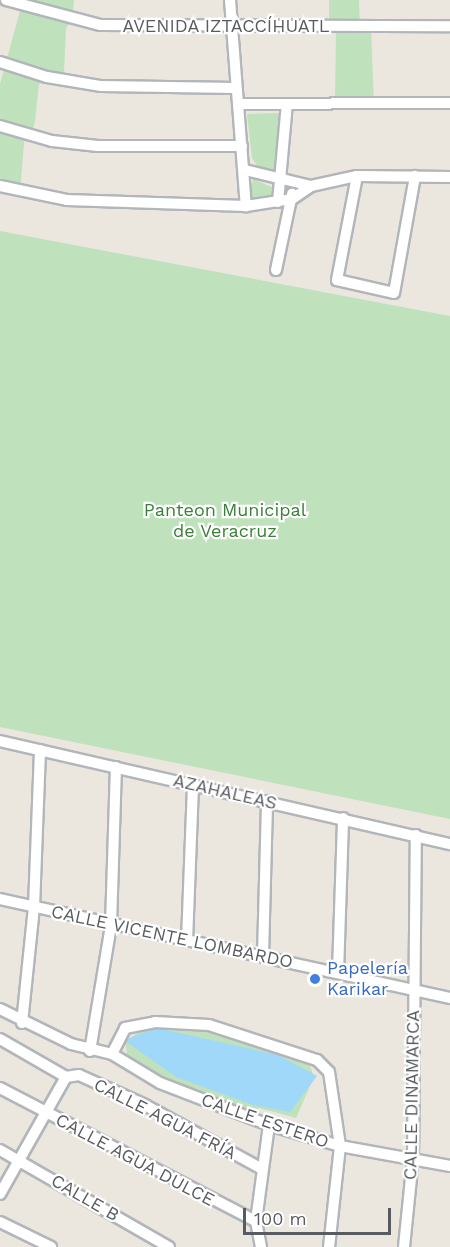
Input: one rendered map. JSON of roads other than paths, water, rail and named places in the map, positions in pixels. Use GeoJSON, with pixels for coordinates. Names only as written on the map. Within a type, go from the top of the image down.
{"type":"FeatureCollection","features":[{"type":"Feature","properties":{"kind":"street","name":"AVENIDA IZTACCÍHUATL"},"geometry":{"type":"LineString","coordinates":[[6,0],[100,25],[450,26]]}},
{"type":"Feature","properties":{"kind":"street"},"geometry":{"type":"LineString","coordinates":[[230,0],[246,206]]}},
{"type":"Feature","properties":{"kind":"street"},"geometry":{"type":"LineString","coordinates":[[0,62],[47,77],[101,86],[236,88]]}},
{"type":"Feature","properties":{"kind":"street"},"geometry":{"type":"LineString","coordinates":[[238,104],[450,103]]}},
{"type":"Feature","properties":{"kind":"street"},"geometry":{"type":"LineString","coordinates":[[278,202],[278,179],[287,104]]}},
{"type":"Feature","properties":{"kind":"street"},"geometry":{"type":"LineString","coordinates":[[0,126],[52,141],[98,146],[242,146]]}},
{"type":"Feature","properties":{"kind":"street"},"geometry":{"type":"LineString","coordinates":[[245,170],[293,184],[311,186],[357,176],[450,177]]}},
{"type":"Feature","properties":{"kind":"street"},"geometry":{"type":"LineString","coordinates":[[357,176],[337,280],[394,293],[415,176]]}},
{"type":"Feature","properties":{"kind":"street"},"geometry":{"type":"LineString","coordinates":[[276,270],[292,199],[293,184]]}},
{"type":"Feature","properties":{"kind":"street"},"geometry":{"type":"LineString","coordinates":[[0,186],[67,200],[246,206],[292,199],[311,186]]}},
{"type":"Feature","properties":{"kind":"street","name":"AZAHALEAS"},"geometry":{"type":"LineString","coordinates":[[0,741],[450,844]]}},
{"type":"Feature","properties":{"kind":"street"},"geometry":{"type":"LineString","coordinates":[[22,1023],[34,907],[40,750]]}},
{"type":"Feature","properties":{"kind":"street"},"geometry":{"type":"LineString","coordinates":[[90,1051],[111,926],[116,767]]}},
{"type":"Feature","properties":{"kind":"street"},"geometry":{"type":"LineString","coordinates":[[187,941],[193,785]]}},
{"type":"Feature","properties":{"kind":"street"},"geometry":{"type":"LineString","coordinates":[[263,956],[267,801]]}},
{"type":"Feature","properties":{"kind":"street"},"geometry":{"type":"LineString","coordinates":[[338,972],[342,818]]}},
{"type":"Feature","properties":{"kind":"street","name":"CALLE DINAMARCA"},"geometry":{"type":"LineString","coordinates":[[404,1247],[413,1159],[416,835]]}},
{"type":"Feature","properties":{"kind":"street","name":"CALLE VICENTE LOMBARDO"},"geometry":{"type":"LineString","coordinates":[[0,899],[111,926],[263,956],[450,998]]}},
{"type":"Feature","properties":{"kind":"street","name":"CALLE ESTERO"},"geometry":{"type":"LineString","coordinates":[[0,1009],[22,1023],[90,1051],[112,1054],[160,1083],[269,1125],[340,1146],[450,1166]]}},
{"type":"Feature","properties":{"kind":"street"},"geometry":{"type":"LineString","coordinates":[[112,1054],[120,1036],[131,1024],[209,1025],[296,1051],[317,1060],[329,1072],[340,1146],[329,1247]]}},
{"type":"Feature","properties":{"kind":"street"},"geometry":{"type":"LineString","coordinates":[[0,1194],[66,1077],[3,1040]]}},
{"type":"Feature","properties":{"kind":"street","name":"CALLE AGUA FRÍA"},"geometry":{"type":"LineString","coordinates":[[66,1077],[79,1075],[142,1104],[262,1169]]}},
{"type":"Feature","properties":{"kind":"street","name":"CALLE AGUA DULCE"},"geometry":{"type":"LineString","coordinates":[[0,1088],[46,1114],[256,1221]]}},
{"type":"Feature","properties":{"kind":"street"},"geometry":{"type":"LineString","coordinates":[[261,1247],[256,1221],[269,1125]]}},
{"type":"Feature","properties":{"kind":"street","name":"CALLE B"},"geometry":{"type":"LineString","coordinates":[[0,1150],[169,1247]]}},
{"type":"Feature","properties":{"kind":"street"},"geometry":{"type":"LineString","coordinates":[[0,1222],[51,1247]]}},
{"type":"Feature","properties":{"kind":"water"},"geometry":{"type":"Polygon","coordinates":[[[157,1028],[278,1055],[317,1076],[290,1112],[253,1105],[176,1077],[124,1040],[157,1028]]]}},
{"type":"Feature","properties":{"kind":"place","name":"Papelería Karikar"},"geometry":{"type":"Point","coordinates":[315,979]}},
{"type":"Feature","properties":{"kind":"park label","name":"Panteon Municipal de Veracruz"},"geometry":{"type":"Point","coordinates":[225,521]}}]}
